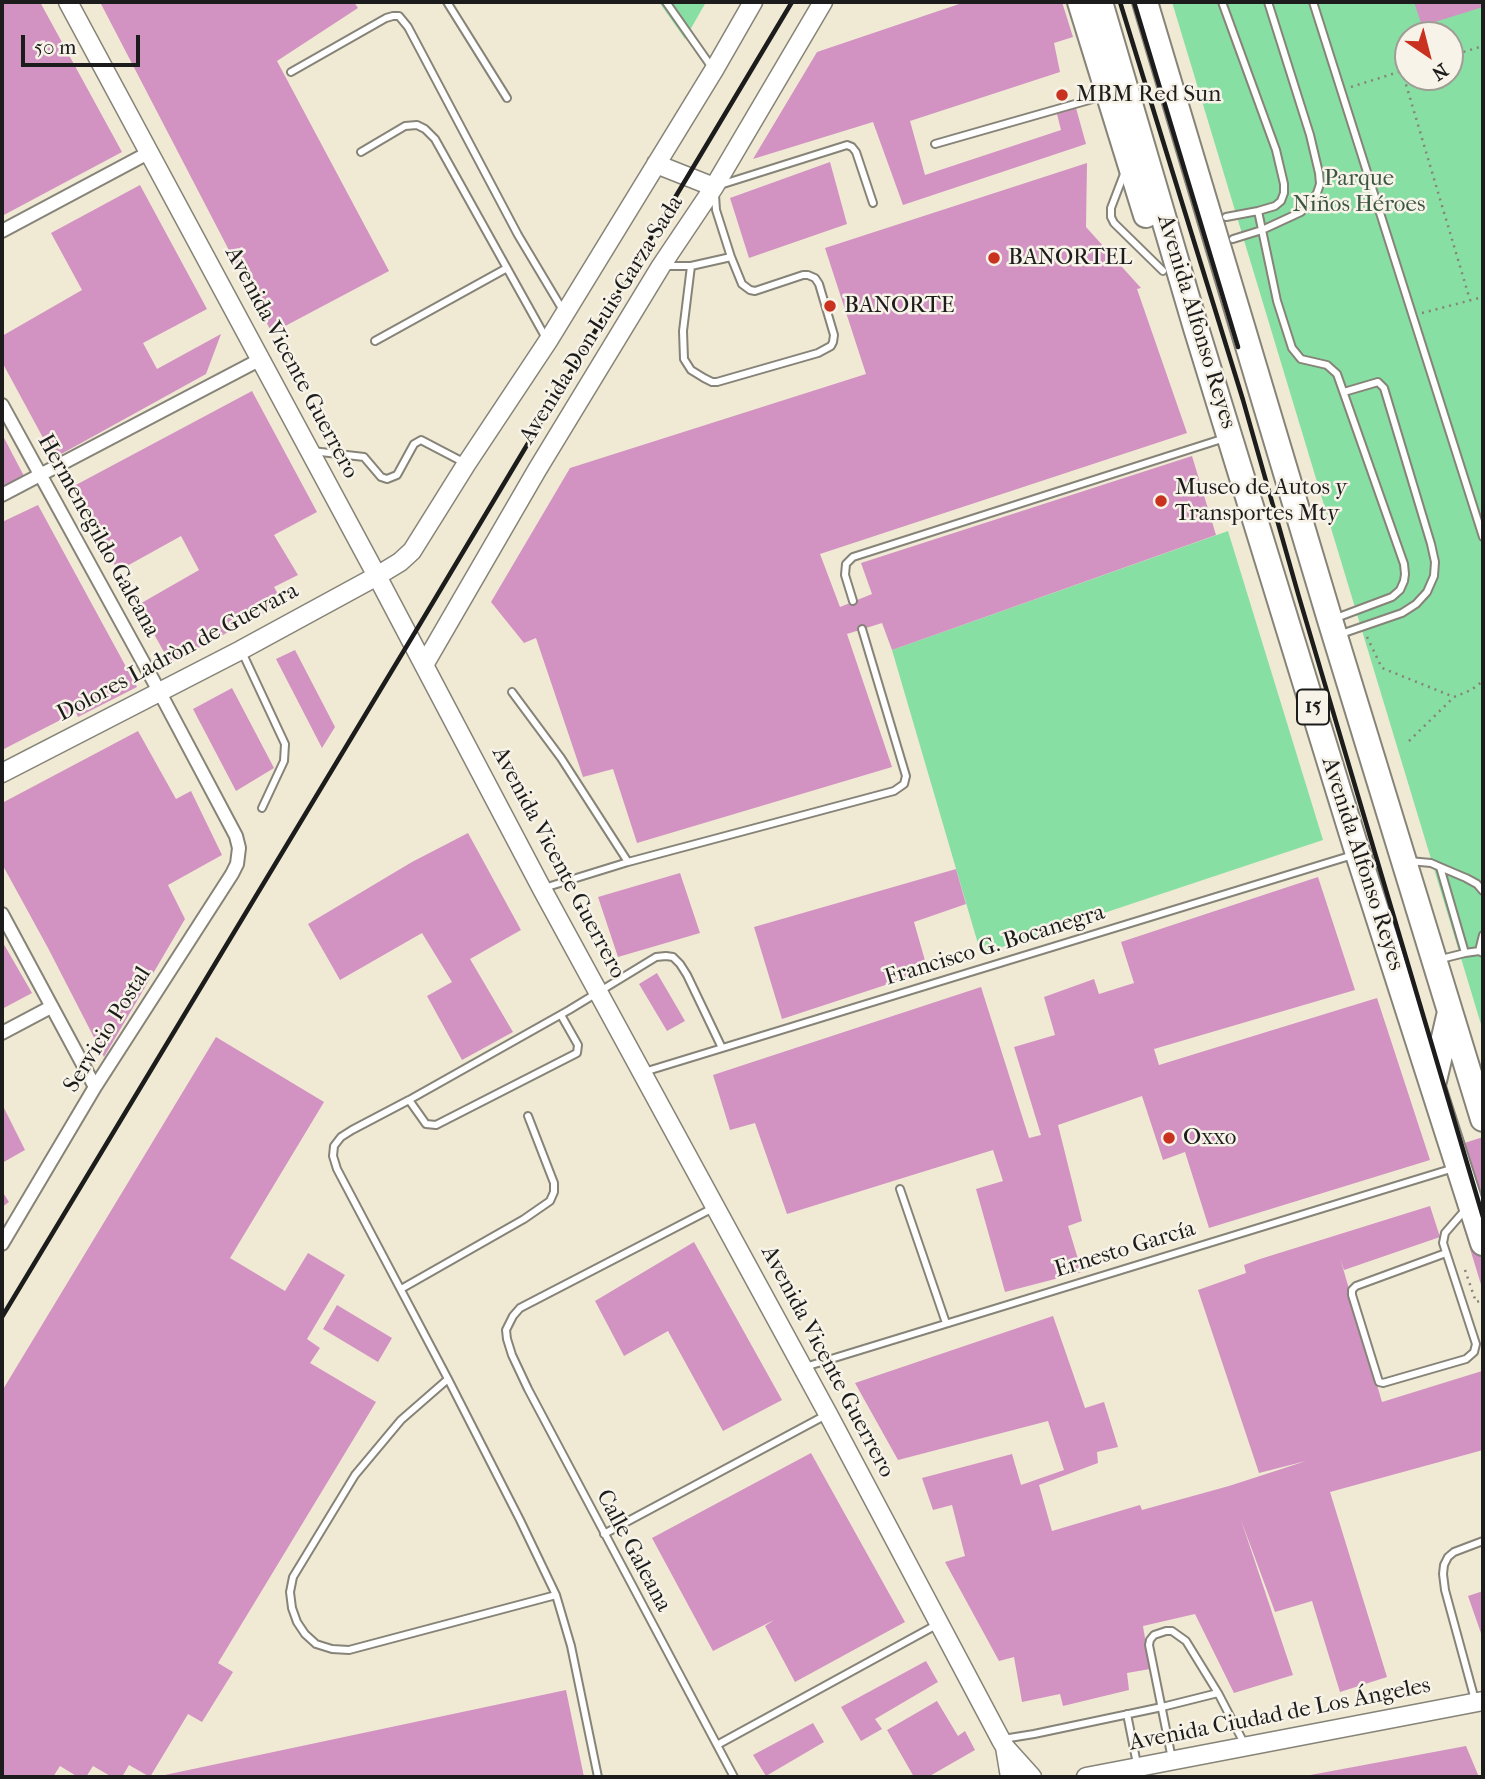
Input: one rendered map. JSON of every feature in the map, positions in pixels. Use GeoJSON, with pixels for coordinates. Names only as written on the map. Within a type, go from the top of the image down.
{"type":"FeatureCollection","features":[{"type":"Feature","properties":{"kind":"highway"},"geometry":{"type":"LineString","coordinates":[[1080,2],[1163,271],[1183,317],[1196,328]]}},
{"type":"Feature","properties":{"kind":"highway","name":"Avenida Alfonso Reyes"},"geometry":{"type":"LineString","coordinates":[[1100,2],[1196,328],[1358,854],[1483,1243]]}},
{"type":"Feature","properties":{"kind":"highway","name":"Avenida Alfonso Reyes"},"geometry":{"type":"LineString","coordinates":[[1145,2],[1483,1119]]}},
{"type":"Feature","properties":{"kind":"highway"},"geometry":{"type":"LineString","coordinates":[[1162,2],[1266,353],[1262,392]]}},
{"type":"Feature","properties":{"kind":"highway"},"geometry":{"type":"LineString","coordinates":[[1433,1085],[1450,1012]]}},
{"type":"Feature","properties":{"kind":"street","name":"Avenida Vicente Guerrero"},"geometry":{"type":"LineString","coordinates":[[68,2],[1003,1743],[1032,1777]]}},
{"type":"Feature","properties":{"kind":"street","name":"Avenida Don Luis Garza Sada"},"geometry":{"type":"LineString","coordinates":[[377,576],[412,551],[565,314],[753,2]]}},
{"type":"Feature","properties":{"kind":"street","name":"Avenida Don Luis Garza Sada"},"geometry":{"type":"LineString","coordinates":[[424,665],[537,470],[661,266],[714,187],[823,2]]}},
{"type":"Feature","properties":{"kind":"street"},"geometry":{"type":"LineString","coordinates":[[2,231],[150,152]]}},
{"type":"Feature","properties":{"kind":"street"},"geometry":{"type":"LineString","coordinates":[[656,164],[714,187]]}},
{"type":"Feature","properties":{"kind":"street"},"geometry":{"type":"LineString","coordinates":[[2,495],[261,359]]}},
{"type":"Feature","properties":{"kind":"street","name":"Hermenegildo Galeana"},"geometry":{"type":"LineString","coordinates":[[2,405],[236,836]]}},
{"type":"Feature","properties":{"kind":"street","name":"Dolores Ladròn de Guevara"},"geometry":{"type":"LineString","coordinates":[[2,773],[241,650],[377,576]]}},
{"type":"Feature","properties":{"kind":"street","name":"Servicio Postal"},"geometry":{"type":"LineString","coordinates":[[2,1244],[96,1087],[232,874],[237,864],[239,848],[236,836]]}},
{"type":"Feature","properties":{"kind":"street"},"geometry":{"type":"LineString","coordinates":[[2,914],[96,1087]]}},
{"type":"Feature","properties":{"kind":"street"},"geometry":{"type":"LineString","coordinates":[[2,1033],[51,1007]]}},
{"type":"Feature","properties":{"kind":"street","name":"Avenida Ciudad de Los Ángeles"},"geometry":{"type":"LineString","coordinates":[[1086,1777],[1480,1702]]}},
{"type":"Feature","properties":{"kind":"street","name":"Avenida Vicente Guerrero"},"geometry":{"type":"LineString","coordinates":[[1003,1743],[1010,1777]]}},
{"type":"Feature","properties":{"kind":"lane"},"geometry":{"type":"LineString","coordinates":[[447,2],[507,98]]}},
{"type":"Feature","properties":{"kind":"lane"},"geometry":{"type":"LineString","coordinates":[[666,2],[714,70]]}},
{"type":"Feature","properties":{"kind":"lane"},"geometry":{"type":"LineString","coordinates":[[1222,2],[1276,150],[1284,184],[1281,201],[1275,206],[1258,211],[1229,228]]}},
{"type":"Feature","properties":{"kind":"lane"},"geometry":{"type":"LineString","coordinates":[[1229,228],[1262,230],[1301,212],[1317,193],[1320,184],[1310,135],[1268,2]]}},
{"type":"Feature","properties":{"kind":"lane"},"geometry":{"type":"LineString","coordinates":[[1313,2],[1483,537]]}},
{"type":"Feature","properties":{"kind":"lane"},"geometry":{"type":"LineString","coordinates":[[292,72],[386,18],[399,16],[408,27],[518,234],[565,314]]}},
{"type":"Feature","properties":{"kind":"lane"},"geometry":{"type":"LineString","coordinates":[[935,144],[1109,94]]}},
{"type":"Feature","properties":{"kind":"lane"},"geometry":{"type":"LineString","coordinates":[[361,152],[405,127],[417,125],[435,139],[548,341]]}},
{"type":"Feature","properties":{"kind":"lane"},"geometry":{"type":"LineString","coordinates":[[691,266],[683,331],[684,359],[691,370],[708,381],[717,382],[818,353],[834,342],[819,284],[815,278],[803,275],[755,291],[742,284],[716,211],[714,187],[847,145],[856,152],[873,203]]}},
{"type":"Feature","properties":{"kind":"lane"},"geometry":{"type":"LineString","coordinates":[[1130,163],[1111,208],[1111,216],[1114,223],[1163,271]]}},
{"type":"Feature","properties":{"kind":"lane"},"geometry":{"type":"LineString","coordinates":[[1258,211],[1277,302],[1292,348],[1301,359],[1331,367],[1337,374],[1404,564],[1404,581],[1400,590],[1392,597],[1333,628]]}},
{"type":"Feature","properties":{"kind":"lane"},"geometry":{"type":"LineString","coordinates":[[661,266],[691,266],[731,257]]}},
{"type":"Feature","properties":{"kind":"lane"},"geometry":{"type":"LineString","coordinates":[[374,341],[507,268]]}},
{"type":"Feature","properties":{"kind":"lane"},"geometry":{"type":"LineString","coordinates":[[1333,628],[1363,627],[1402,613],[1416,604],[1427,592],[1434,576],[1435,562],[1384,388],[1378,382],[1344,393]]}},
{"type":"Feature","properties":{"kind":"lane"},"geometry":{"type":"LineString","coordinates":[[853,601],[845,575],[846,564],[853,557],[1230,436]]}},
{"type":"Feature","properties":{"kind":"lane"},"geometry":{"type":"LineString","coordinates":[[309,450],[365,457],[382,477],[387,479],[397,475],[414,444],[421,440],[467,463]]}},
{"type":"Feature","properties":{"kind":"lane"},"geometry":{"type":"LineString","coordinates":[[542,888],[628,862],[894,791],[904,784],[906,776],[862,629]]}},
{"type":"Feature","properties":{"kind":"lane"},"geometry":{"type":"LineString","coordinates":[[241,650],[285,744],[284,761],[262,808]]}},
{"type":"Feature","properties":{"kind":"lane"},"geometry":{"type":"LineString","coordinates":[[512,692],[561,758],[628,862]]}},
{"type":"Feature","properties":{"kind":"lane","name":"Francisco G. Bocanegra"},"geometry":{"type":"LineString","coordinates":[[642,1073],[1358,854]]}},
{"type":"Feature","properties":{"kind":"lane"},"geometry":{"type":"LineString","coordinates":[[1404,860],[1431,863],[1477,884],[1483,891]]}},
{"type":"Feature","properties":{"kind":"lane"},"geometry":{"type":"LineString","coordinates":[[1440,867],[1465,953]]}},
{"type":"Feature","properties":{"kind":"lane"},"geometry":{"type":"LineString","coordinates":[[1435,961],[1481,952],[1483,935]]}},
{"type":"Feature","properties":{"kind":"lane"},"geometry":{"type":"LineString","coordinates":[[598,1777],[571,1646],[556,1595],[448,1379],[337,1169],[333,1156],[334,1146],[341,1137],[561,1014],[656,957],[673,957],[688,975],[722,1048]]}},
{"type":"Feature","properties":{"kind":"lane"},"geometry":{"type":"LineString","coordinates":[[409,1100],[426,1124],[436,1125],[577,1053],[578,1045],[561,1014]]}},
{"type":"Feature","properties":{"kind":"lane"},"geometry":{"type":"LineString","coordinates":[[401,1289],[524,1219],[550,1201],[554,1183],[528,1116]]}},
{"type":"Feature","properties":{"kind":"lane","name":"Ernesto García"},"geometry":{"type":"LineString","coordinates":[[802,1368],[1459,1166]]}},
{"type":"Feature","properties":{"kind":"lane"},"geometry":{"type":"LineString","coordinates":[[900,1189],[946,1323]]}},
{"type":"Feature","properties":{"kind":"lane"},"geometry":{"type":"LineString","coordinates":[[1446,1252],[1356,1286],[1352,1290],[1379,1382],[1466,1359],[1474,1352],[1475,1344],[1446,1252],[1443,1243],[1446,1233],[1471,1203]]}},
{"type":"Feature","properties":{"kind":"lane","name":"Calle Galeana"},"geometry":{"type":"LineString","coordinates":[[715,1207],[520,1308],[506,1330],[512,1355],[528,1389],[734,1777]]}},
{"type":"Feature","properties":{"kind":"lane"},"geometry":{"type":"LineString","coordinates":[[448,1379],[401,1420],[355,1475],[293,1577],[290,1592],[297,1622],[316,1644],[332,1650],[349,1650],[556,1595]]}},
{"type":"Feature","properties":{"kind":"lane"},"geometry":{"type":"LineString","coordinates":[[604,1534],[828,1414]]}},
{"type":"Feature","properties":{"kind":"lane"},"geometry":{"type":"LineString","coordinates":[[1480,1702],[1445,1590],[1443,1574],[1448,1557],[1454,1552],[1483,1541]]}},
{"type":"Feature","properties":{"kind":"lane"},"geometry":{"type":"LineString","coordinates":[[717,1745],[940,1623]]}},
{"type":"Feature","properties":{"kind":"lane"},"geometry":{"type":"LineString","coordinates":[[1172,1760],[1149,1645],[1154,1635],[1166,1631],[1172,1631],[1186,1641],[1246,1746]]}},
{"type":"Feature","properties":{"kind":"lane"},"geometry":{"type":"LineString","coordinates":[[1003,1743],[1218,1693]]}},
{"type":"Feature","properties":{"kind":"lane"},"geometry":{"type":"LineString","coordinates":[[1127,1714],[1138,1767]]}},
{"type":"Feature","properties":{"kind":"path"},"geometry":{"type":"LineString","coordinates":[[1464,52],[1483,46]]}},
{"type":"Feature","properties":{"kind":"path"},"geometry":{"type":"LineString","coordinates":[[1341,90],[1394,73]]}},
{"type":"Feature","properties":{"kind":"path"},"geometry":{"type":"LineString","coordinates":[[1408,91],[1470,300]]}},
{"type":"Feature","properties":{"kind":"path"},"geometry":{"type":"LineString","coordinates":[[1317,193],[1345,211],[1376,201]]}},
{"type":"Feature","properties":{"kind":"path"},"geometry":{"type":"LineString","coordinates":[[1413,316],[1483,297]]}},
{"type":"Feature","properties":{"kind":"path"},"geometry":{"type":"LineString","coordinates":[[1363,627],[1382,668],[1454,697]]}},
{"type":"Feature","properties":{"kind":"path"},"geometry":{"type":"LineString","coordinates":[[1409,741],[1454,697],[1483,681]]}},
{"type":"Feature","properties":{"kind":"path"},"geometry":{"type":"LineString","coordinates":[[1464,1265],[1476,1302],[1483,1300]]}},
{"type":"Feature","properties":{"kind":"green space"},"geometry":{"type":"Polygon","coordinates":[[[659,2],[706,2],[685,39],[659,2]]]}},
{"type":"Feature","properties":{"kind":"green space","name":"Parque Niños Héroes"},"geometry":{"type":"Polygon","coordinates":[[[1172,2],[1483,2],[1483,1031],[1172,2]]]}},
{"type":"Feature","properties":{"kind":"green space"},"geometry":{"type":"Polygon","coordinates":[[[1228,531],[1323,840],[981,954],[892,650],[1228,531]]]}},
{"type":"Feature","properties":{"kind":"building"},"geometry":{"type":"Polygon","coordinates":[[[2,2],[40,2],[122,152],[2,216],[2,2]]]}},
{"type":"Feature","properties":{"kind":"building"},"geometry":{"type":"Polygon","coordinates":[[[100,2],[354,2],[358,8],[277,61],[389,271],[272,333],[100,2]]]}},
{"type":"Feature","properties":{"kind":"building"},"geometry":{"type":"Polygon","coordinates":[[[965,2],[1062,2],[1073,37],[1054,43],[1060,72],[910,121],[925,175],[1061,130],[1057,114],[1076,108],[1086,144],[903,205],[873,122],[753,159],[817,52],[965,2]]]}},
{"type":"Feature","properties":{"kind":"building"},"geometry":{"type":"Polygon","coordinates":[[[1414,2],[1482,2],[1483,7],[1438,21],[1420,21],[1414,2]]]}},
{"type":"Feature","properties":{"kind":"building"},"geometry":{"type":"Polygon","coordinates":[[[830,162],[847,224],[749,258],[730,198],[830,162]]]}},
{"type":"Feature","properties":{"kind":"building"},"geometry":{"type":"Polygon","coordinates":[[[1087,163],[1086,227],[1141,288],[1137,289],[1187,433],[820,554],[840,607],[872,594],[861,563],[1192,456],[1216,535],[892,650],[882,623],[847,634],[892,767],[637,843],[613,769],[583,777],[536,638],[524,643],[491,602],[570,468],[866,374],[825,248],[1087,163]]]}},
{"type":"Feature","properties":{"kind":"building"},"geometry":{"type":"Polygon","coordinates":[[[140,185],[207,309],[143,343],[157,369],[221,334],[206,374],[54,458],[2,362],[2,336],[82,290],[51,233],[140,185]]]}},
{"type":"Feature","properties":{"kind":"building"},"geometry":{"type":"Polygon","coordinates":[[[252,391],[317,512],[274,535],[298,575],[274,587],[283,603],[170,663],[138,605],[199,570],[181,536],[118,571],[72,487],[252,391]]]}},
{"type":"Feature","properties":{"kind":"building"},"geometry":{"type":"Polygon","coordinates":[[[2,434],[24,476],[2,488],[2,434]]]}},
{"type":"Feature","properties":{"kind":"building"},"geometry":{"type":"Polygon","coordinates":[[[38,505],[137,687],[78,717],[76,712],[2,750],[2,522],[38,505]]]}},
{"type":"Feature","properties":{"kind":"building"},"geometry":{"type":"Polygon","coordinates":[[[295,650],[335,727],[322,748],[276,659],[295,650]]]}},
{"type":"Feature","properties":{"kind":"building"},"geometry":{"type":"Polygon","coordinates":[[[232,688],[274,768],[236,791],[193,709],[232,688]]]}},
{"type":"Feature","properties":{"kind":"building"},"geometry":{"type":"Polygon","coordinates":[[[138,731],[176,799],[191,791],[222,855],[168,885],[185,919],[104,1057],[2,864],[2,803],[138,731]]]}},
{"type":"Feature","properties":{"kind":"building"},"geometry":{"type":"Polygon","coordinates":[[[468,833],[521,930],[470,959],[513,1032],[462,1060],[427,996],[452,982],[422,933],[340,980],[308,924],[412,862],[468,833]]]}},
{"type":"Feature","properties":{"kind":"building"},"geometry":{"type":"Polygon","coordinates":[[[956,869],[966,904],[914,922],[928,971],[782,1019],[754,927],[956,869]]]}},
{"type":"Feature","properties":{"kind":"building"},"geometry":{"type":"Polygon","coordinates":[[[680,873],[700,933],[618,957],[598,897],[680,873]]]}},
{"type":"Feature","properties":{"kind":"building"},"geometry":{"type":"Polygon","coordinates":[[[1318,877],[1355,990],[1154,1049],[1159,1065],[1377,998],[1430,1160],[1209,1228],[1185,1152],[1163,1160],[1142,1096],[1058,1125],[1082,1221],[1068,1226],[1082,1272],[1005,1292],[976,1189],[1003,1181],[993,1150],[787,1214],[755,1123],[730,1130],[713,1075],[981,987],[1029,1138],[1041,1135],[1014,1047],[1055,1035],[1044,997],[1094,979],[1099,994],[1134,983],[1121,942],[1318,877]]]}},
{"type":"Feature","properties":{"kind":"building"},"geometry":{"type":"Polygon","coordinates":[[[2,941],[32,993],[2,1009],[2,941]]]}},
{"type":"Feature","properties":{"kind":"building"},"geometry":{"type":"Polygon","coordinates":[[[657,973],[685,1021],[667,1031],[639,984],[657,973]]]}},
{"type":"Feature","properties":{"kind":"building"},"geometry":{"type":"Polygon","coordinates":[[[216,1037],[324,1102],[230,1258],[285,1291],[308,1253],[345,1275],[307,1339],[320,1348],[310,1363],[376,1402],[218,1663],[233,1672],[202,1722],[188,1714],[150,1777],[129,1765],[122,1777],[112,1777],[93,1766],[86,1777],[78,1777],[60,1766],[53,1777],[2,1777],[2,1391],[216,1037]]]}},
{"type":"Feature","properties":{"kind":"building"},"geometry":{"type":"Polygon","coordinates":[[[2,1104],[25,1150],[2,1163],[2,1104]]]}},
{"type":"Feature","properties":{"kind":"building"},"geometry":{"type":"Polygon","coordinates":[[[1483,1137],[1483,1291],[1440,1151],[1483,1137]]]}},
{"type":"Feature","properties":{"kind":"building"},"geometry":{"type":"Polygon","coordinates":[[[2,1191],[9,1202],[2,1207],[2,1191]]]}},
{"type":"Feature","properties":{"kind":"building"},"geometry":{"type":"Polygon","coordinates":[[[1430,1206],[1440,1237],[1344,1270],[1340,1258],[1382,1402],[1482,1371],[1483,1375],[1483,1450],[1330,1492],[1387,1677],[1340,1692],[1312,1601],[1275,1612],[1241,1520],[1293,1675],[1234,1693],[1195,1614],[1143,1626],[1150,1669],[1127,1673],[1129,1690],[1063,1706],[1060,1694],[1022,1702],[1014,1657],[999,1661],[945,1562],[965,1556],[952,1505],[933,1510],[922,1478],[1012,1454],[1021,1485],[1064,1470],[1048,1421],[898,1460],[855,1383],[1053,1316],[1085,1408],[1104,1402],[1118,1447],[1097,1452],[1098,1463],[1039,1485],[1052,1531],[1140,1505],[1142,1510],[1229,1486],[1306,1461],[1259,1473],[1198,1290],[1246,1273],[1244,1265],[1260,1259],[1430,1206]]]}},
{"type":"Feature","properties":{"kind":"building"},"geometry":{"type":"Polygon","coordinates":[[[694,1242],[782,1400],[723,1431],[668,1331],[624,1356],[595,1301],[694,1242]]]}},
{"type":"Feature","properties":{"kind":"building"},"geometry":{"type":"Polygon","coordinates":[[[337,1305],[392,1338],[378,1362],[323,1329],[337,1305]]]}},
{"type":"Feature","properties":{"kind":"building"},"geometry":{"type":"Polygon","coordinates":[[[811,1453],[905,1622],[795,1682],[765,1626],[774,1620],[713,1651],[652,1538],[811,1453]]]}},
{"type":"Feature","properties":{"kind":"building"},"geometry":{"type":"Polygon","coordinates":[[[1483,1591],[1483,1639],[1468,1596],[1483,1591]]]}},
{"type":"Feature","properties":{"kind":"building"},"geometry":{"type":"Polygon","coordinates":[[[926,1661],[938,1682],[875,1719],[882,1729],[861,1741],[841,1707],[926,1661]]]}},
{"type":"Feature","properties":{"kind":"building"},"geometry":{"type":"Polygon","coordinates":[[[566,1690],[584,1777],[160,1776],[566,1690]]]}},
{"type":"Feature","properties":{"kind":"building"},"geometry":{"type":"Polygon","coordinates":[[[937,1701],[958,1736],[965,1731],[975,1750],[928,1777],[914,1777],[887,1730],[937,1701]]]}},
{"type":"Feature","properties":{"kind":"building"},"geometry":{"type":"Polygon","coordinates":[[[813,1723],[824,1742],[766,1776],[753,1755],[813,1723]]]}},
{"type":"Feature","properties":{"kind":"building"},"geometry":{"type":"Polygon","coordinates":[[[1466,1746],[1479,1777],[1305,1777],[1305,1776],[1466,1746]]]}},
{"type":"Feature","properties":{"kind":"railway"},"geometry":{"type":"LineString","coordinates":[[2,1317],[792,2]]}},
{"type":"Feature","properties":{"kind":"railway"},"geometry":{"type":"LineString","coordinates":[[1120,2],[1243,400],[1483,1217]]}},
{"type":"Feature","properties":{"kind":"railway"},"geometry":{"type":"LineString","coordinates":[[1134,2],[1238,347]]}},
{"type":"Feature","properties":{"kind":"place","name":"MBM Red Sun"},"geometry":{"type":"Point","coordinates":[1062,95]}},
{"type":"Feature","properties":{"kind":"place","name":"BANORTEL"},"geometry":{"type":"Point","coordinates":[994,258]}},
{"type":"Feature","properties":{"kind":"place","name":"BANORTE"},"geometry":{"type":"Point","coordinates":[830,306]}},
{"type":"Feature","properties":{"kind":"place","name":"Museo de Autos y Transportes Mty"},"geometry":{"type":"Point","coordinates":[1161,501]}},
{"type":"Feature","properties":{"kind":"place","name":"Oxxo"},"geometry":{"type":"Point","coordinates":[1169,1138]}}]}
